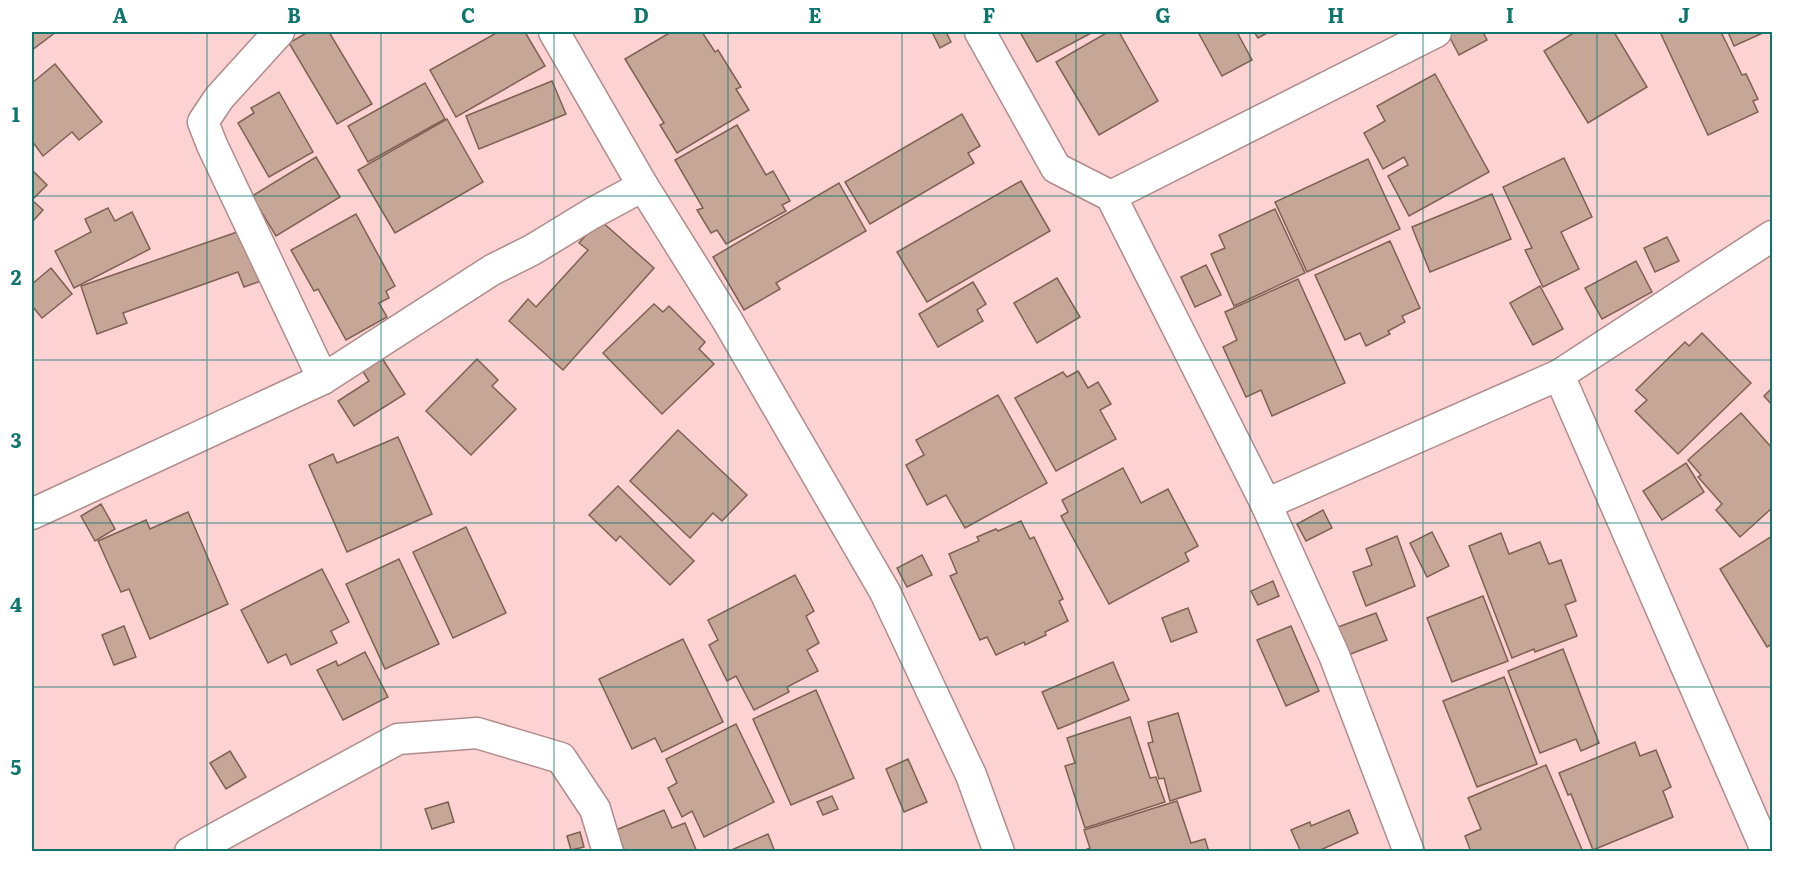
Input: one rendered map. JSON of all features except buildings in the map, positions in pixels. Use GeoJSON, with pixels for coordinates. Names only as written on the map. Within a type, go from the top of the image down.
{"type":"FeatureCollection","features":[{"type":"Feature","properties":{"kind":"street"},"geometry":{"type":"LineString","coordinates":[[279,32],[219,98],[203,122],[323,379]]}},
{"type":"Feature","properties":{"kind":"street"},"geometry":{"type":"LineString","coordinates":[[554,32],[643,186],[727,320],[885,592],[970,775],[999,852]]}},
{"type":"Feature","properties":{"kind":"street"},"geometry":{"type":"LineString","coordinates":[[980,32],[1056,168],[1111,196],[1266,504],[1334,655],[1409,852]]}},
{"type":"Feature","properties":{"kind":"street"},"geometry":{"type":"LineString","coordinates":[[1111,196],[1436,32]]}},
{"type":"Feature","properties":{"kind":"street"},"geometry":{"type":"LineString","coordinates":[[32,514],[323,379],[492,270],[532,250],[643,186]]}},
{"type":"Feature","properties":{"kind":"street"},"geometry":{"type":"LineString","coordinates":[[1266,504],[1559,375],[1773,236]]}},
{"type":"Feature","properties":{"kind":"street"},"geometry":{"type":"LineString","coordinates":[[1559,375],[1767,852]]}},
{"type":"Feature","properties":{"kind":"street"},"geometry":{"type":"LineString","coordinates":[[190,852],[398,739],[477,733],[561,758],[595,809],[608,852]]}}]}
